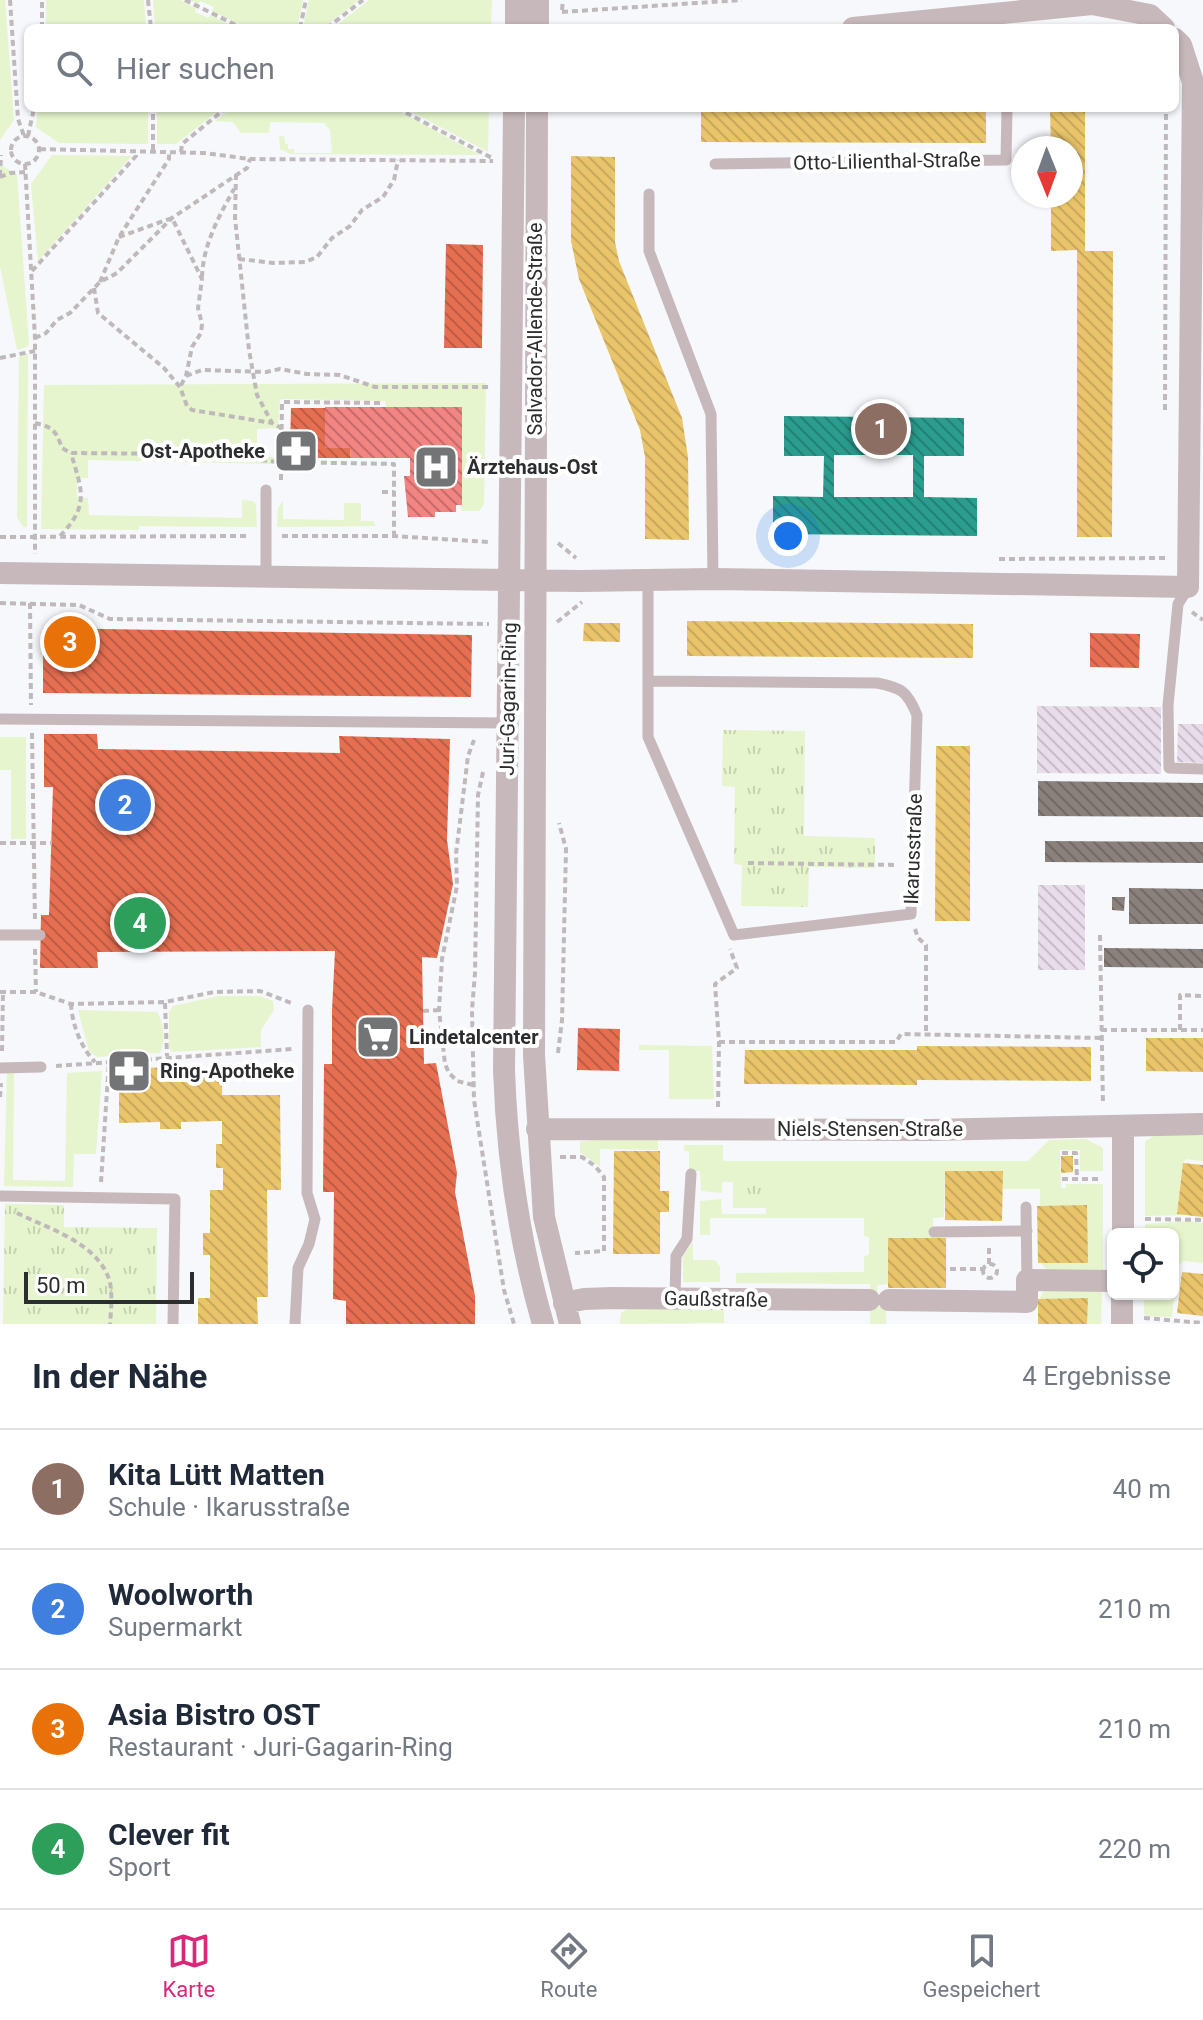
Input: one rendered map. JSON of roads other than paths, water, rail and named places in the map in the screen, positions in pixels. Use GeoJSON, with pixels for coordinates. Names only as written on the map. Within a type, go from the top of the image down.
{"type":"FeatureCollection","features":[{"type":"Feature","properties":{"kind":"street"},"geometry":{"type":"LineString","coordinates":[[516,0],[516,24]]}},
{"type":"Feature","properties":{"kind":"street"},"geometry":{"type":"LineString","coordinates":[[538,0],[538,24]]}},
{"type":"Feature","properties":{"kind":"street"},"geometry":{"type":"LineString","coordinates":[[922,24],[1008,19],[1092,4],[1150,15],[1160,24]]}},
{"type":"Feature","properties":{"kind":"street"},"geometry":{"type":"LineString","coordinates":[[0,573],[509,580],[713,579],[1188,587],[1193,82],[1179,43]]}},
{"type":"Feature","properties":{"kind":"street","name":"Salvador-Allende-Straße"},"geometry":{"type":"LineString","coordinates":[[509,580],[514,112]]}},
{"type":"Feature","properties":{"kind":"street","name":"Salvador-Allende-Straße"},"geometry":{"type":"LineString","coordinates":[[537,112],[545,580]]}},
{"type":"Feature","properties":{"kind":"street","name":"Juri-Gagarin-Ring"},"geometry":{"type":"LineString","coordinates":[[509,580],[506,1117],[519,1222],[543,1324]]}},
{"type":"Feature","properties":{"kind":"street","name":"Juri-Gagarin-Ring"},"geometry":{"type":"LineString","coordinates":[[545,580],[534,1055],[547,1129],[544,1217],[567,1314]]}},
{"type":"Feature","properties":{"kind":"street","name":"Niels-Stensen-Straße"},"geometry":{"type":"LineString","coordinates":[[547,1129],[931,1130],[1203,1124]]}},
{"type":"Feature","properties":{"kind":"street"},"geometry":{"type":"LineString","coordinates":[[1113,1126],[1123,1178],[1123,1226]]}},
{"type":"Feature","properties":{"kind":"street"},"geometry":{"type":"LineString","coordinates":[[1027,1280],[1107,1281]]}},
{"type":"Feature","properties":{"kind":"street","name":"Gaußstraße"},"geometry":{"type":"LineString","coordinates":[[567,1314],[584,1299],[1027,1302],[1027,1280]]}},
{"type":"Feature","properties":{"kind":"street"},"geometry":{"type":"LineString","coordinates":[[1122,1300],[1122,1321]]}},
{"type":"Feature","properties":{"kind":"lane","name":"Otto-Lilienthal-Straße"},"geometry":{"type":"LineString","coordinates":[[715,164],[1006,160],[1007,112]]}},
{"type":"Feature","properties":{"kind":"lane"},"geometry":{"type":"LineString","coordinates":[[649,194],[649,251],[711,414],[713,579]]}},
{"type":"Feature","properties":{"kind":"lane"},"geometry":{"type":"LineString","coordinates":[[266,490],[266,577]]}},
{"type":"Feature","properties":{"kind":"lane"},"geometry":{"type":"LineString","coordinates":[[648,580],[648,681]]}},
{"type":"Feature","properties":{"kind":"lane"},"geometry":{"type":"LineString","coordinates":[[1188,587],[1178,604],[1168,705],[1169,768],[1203,769]]}},
{"type":"Feature","properties":{"kind":"lane","name":"Ikarusstraße"},"geometry":{"type":"LineString","coordinates":[[648,681],[877,683],[897,687],[909,697],[917,715],[911,914],[734,935],[648,737],[648,681]]}},
{"type":"Feature","properties":{"kind":"lane"},"geometry":{"type":"LineString","coordinates":[[0,719],[507,723]]}},
{"type":"Feature","properties":{"kind":"lane"},"geometry":{"type":"LineString","coordinates":[[0,935],[38,935]]}},
{"type":"Feature","properties":{"kind":"lane"},"geometry":{"type":"LineString","coordinates":[[295,1324],[298,1268],[309,1244],[315,1219],[307,1193],[308,1010]]}},
{"type":"Feature","properties":{"kind":"lane"},"geometry":{"type":"LineString","coordinates":[[1,1068],[41,1067]]}},
{"type":"Feature","properties":{"kind":"lane"},"geometry":{"type":"LineString","coordinates":[[675,1298],[676,1256],[687,1239],[691,1174]]}},
{"type":"Feature","properties":{"kind":"lane"},"geometry":{"type":"LineString","coordinates":[[0,1196],[175,1199],[173,1324]]}},
{"type":"Feature","properties":{"kind":"lane"},"geometry":{"type":"LineString","coordinates":[[1026,1207],[1027,1280]]}},
{"type":"Feature","properties":{"kind":"lane"},"geometry":{"type":"LineString","coordinates":[[934,1232],[1027,1231]]}},
{"type":"Feature","properties":{"kind":"place","name":"Kita Lütt Matten"},"geometry":{"type":"Point","coordinates":[881,429]}},
{"type":"Feature","properties":{"kind":"place","name":"Ost-Apotheke"},"geometry":{"type":"Point","coordinates":[296,451]}},
{"type":"Feature","properties":{"kind":"place","name":"Ärztehaus-Ost"},"geometry":{"type":"Point","coordinates":[436,467]}},
{"type":"Feature","properties":{"kind":"place","name":"Asia Bistro OST"},"geometry":{"type":"Point","coordinates":[70,642]}},
{"type":"Feature","properties":{"kind":"place","name":"Woolworth"},"geometry":{"type":"Point","coordinates":[125,805]}},
{"type":"Feature","properties":{"kind":"place","name":"Clever fit"},"geometry":{"type":"Point","coordinates":[140,923]}},
{"type":"Feature","properties":{"kind":"place","name":"Lindetalcenter"},"geometry":{"type":"Point","coordinates":[378,1037]}},
{"type":"Feature","properties":{"kind":"place","name":"Ring-Apotheke"},"geometry":{"type":"Point","coordinates":[129,1071]}}]}
